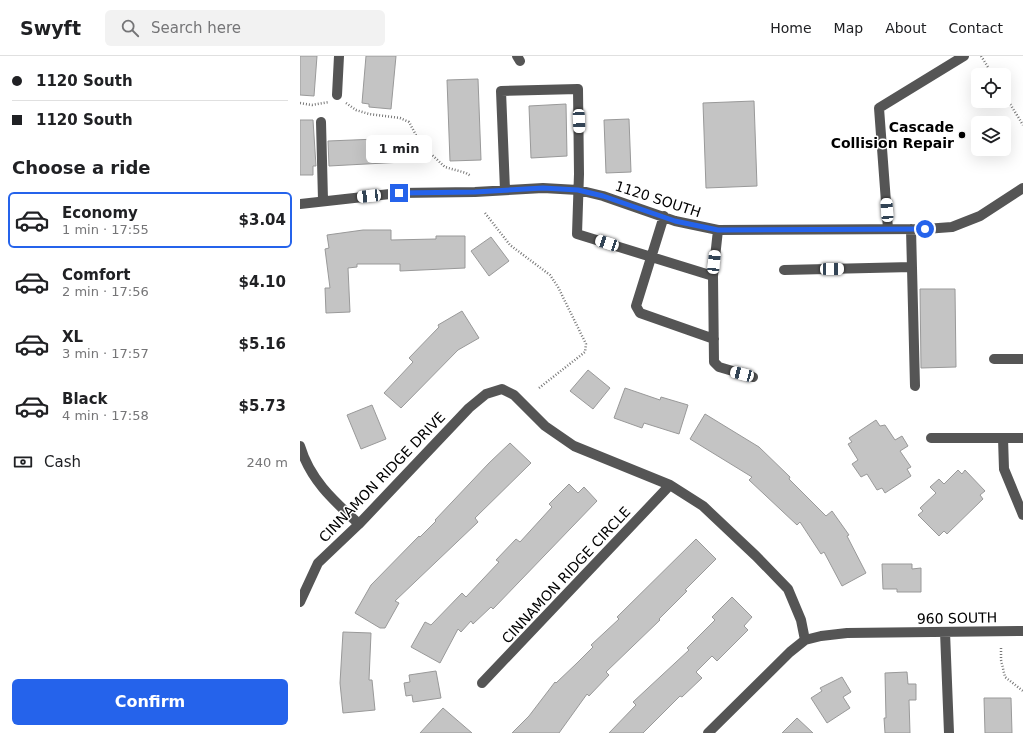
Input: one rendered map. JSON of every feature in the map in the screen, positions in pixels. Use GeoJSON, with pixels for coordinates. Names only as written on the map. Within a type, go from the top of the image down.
{"type":"FeatureCollection","features":[{"type":"Feature","properties":{"kind":"street"},"geometry":{"type":"LineString","coordinates":[[339,56],[339,100]]}},
{"type":"Feature","properties":{"kind":"street"},"geometry":{"type":"LineString","coordinates":[[888,229],[879,108],[964,56]]}},
{"type":"Feature","properties":{"kind":"street"},"geometry":{"type":"LineString","coordinates":[[505,190],[501,91],[578,90],[577,234],[713,276]]}},
{"type":"Feature","properties":{"kind":"street"},"geometry":{"type":"LineString","coordinates":[[321,122],[323,200]]}},
{"type":"Feature","properties":{"kind":"street","name":"1120 SOUTH"},"geometry":{"type":"LineString","coordinates":[[300,204],[323,200],[399,193],[475,192],[543,188],[578,190],[603,196],[694,226],[718,230],[911,229],[952,227],[980,216],[1023,188]]}},
{"type":"Feature","properties":{"kind":"street"},"geometry":{"type":"LineString","coordinates":[[664,216],[636,306],[637,310],[640,313],[714,339]]}},
{"type":"Feature","properties":{"kind":"street"},"geometry":{"type":"LineString","coordinates":[[911,229],[914,386]]}},
{"type":"Feature","properties":{"kind":"street"},"geometry":{"type":"LineString","coordinates":[[718,230],[713,276],[714,362],[716,366],[754,377]]}},
{"type":"Feature","properties":{"kind":"street"},"geometry":{"type":"LineString","coordinates":[[784,270],[912,268]]}},
{"type":"Feature","properties":{"kind":"street"},"geometry":{"type":"LineString","coordinates":[[994,359],[1023,359]]}},
{"type":"Feature","properties":{"kind":"street","name":"CINNAMON RIDGE DRIVE"},"geometry":{"type":"LineString","coordinates":[[300,602],[318,563],[359,524],[469,408],[486,394],[502,389],[514,395],[545,426],[574,446],[670,485]]}},
{"type":"Feature","properties":{"kind":"street"},"geometry":{"type":"LineString","coordinates":[[931,438],[1023,438]]}},
{"type":"Feature","properties":{"kind":"street"},"geometry":{"type":"LineString","coordinates":[[1003,438],[1004,469],[1023,515]]}},
{"type":"Feature","properties":{"kind":"street"},"geometry":{"type":"LineString","coordinates":[[300,446],[304,460],[323,491],[359,524]]}},
{"type":"Feature","properties":{"kind":"street"},"geometry":{"type":"LineString","coordinates":[[670,485],[702,506],[756,556],[788,589],[801,620],[806,640],[790,652],[708,733]]}},
{"type":"Feature","properties":{"kind":"street","name":"CINNAMON RIDGE CIRCLE"},"geometry":{"type":"LineString","coordinates":[[482,684],[670,485]]}},
{"type":"Feature","properties":{"kind":"street","name":"960 SOUTH"},"geometry":{"type":"LineString","coordinates":[[806,640],[821,636],[848,633],[1023,631]]}},
{"type":"Feature","properties":{"kind":"street"},"geometry":{"type":"LineString","coordinates":[[945,632],[949,733]]}},
{"type":"Feature","properties":{"kind":"path"},"geometry":{"type":"LineString","coordinates":[[981,56],[988,68]]}},
{"type":"Feature","properties":{"kind":"path"},"geometry":{"type":"LineString","coordinates":[[300,103],[312,105],[339,100],[356,110],[369,114],[400,118],[409,122],[428,149],[445,167],[471,176]]}},
{"type":"Feature","properties":{"kind":"path"},"geometry":{"type":"LineString","coordinates":[[1011,105],[1023,125]]}},
{"type":"Feature","properties":{"kind":"path"},"geometry":{"type":"LineString","coordinates":[[485,213],[510,245],[550,275],[558,287],[586,344],[585,352],[539,388]]}},
{"type":"Feature","properties":{"kind":"path"},"geometry":{"type":"LineString","coordinates":[[1001,648],[1001,660],[1005,677],[1023,691]]}},
{"type":"Feature","properties":{"kind":"building"},"geometry":{"type":"Polygon","coordinates":[[[300,56],[317,56],[314,96],[300,95],[300,56]]]}},
{"type":"Feature","properties":{"kind":"building"},"geometry":{"type":"Polygon","coordinates":[[[366,56],[396,56],[391,109],[369,107],[369,104],[362,103],[366,56]]]}},
{"type":"Feature","properties":{"kind":"building"},"geometry":{"type":"Polygon","coordinates":[[[478,79],[481,160],[450,161],[447,80],[478,79]]]}},
{"type":"Feature","properties":{"kind":"building"},"geometry":{"type":"Polygon","coordinates":[[[754,101],[757,186],[706,188],[703,103],[754,101]]]}},
{"type":"Feature","properties":{"kind":"building"},"geometry":{"type":"Polygon","coordinates":[[[566,104],[567,156],[531,158],[529,106],[566,104]]]}},
{"type":"Feature","properties":{"kind":"building"},"geometry":{"type":"Polygon","coordinates":[[[629,119],[631,172],[606,173],[604,120],[629,119]]]}},
{"type":"Feature","properties":{"kind":"building"},"geometry":{"type":"Polygon","coordinates":[[[300,120],[313,120],[316,166],[313,166],[313,175],[300,175],[300,120]]]}},
{"type":"Feature","properties":{"kind":"building"},"geometry":{"type":"Polygon","coordinates":[[[402,138],[403,162],[329,166],[328,141],[402,138]]]}},
{"type":"Feature","properties":{"kind":"building"},"geometry":{"type":"Polygon","coordinates":[[[363,230],[391,230],[391,240],[436,239],[436,236],[465,236],[465,268],[400,271],[400,264],[357,264],[357,267],[348,268],[350,312],[326,313],[325,288],[330,288],[325,249],[329,248],[327,235],[363,230]]]}},
{"type":"Feature","properties":{"kind":"building"},"geometry":{"type":"Polygon","coordinates":[[[491,237],[509,261],[489,276],[471,251],[491,237]]]}},
{"type":"Feature","properties":{"kind":"building"},"geometry":{"type":"Polygon","coordinates":[[[920,289],[955,289],[956,367],[921,368],[920,289]]]}},
{"type":"Feature","properties":{"kind":"building"},"geometry":{"type":"Polygon","coordinates":[[[462,311],[479,338],[458,350],[401,408],[384,393],[413,362],[409,358],[439,327],[438,325],[462,311]]]}},
{"type":"Feature","properties":{"kind":"building"},"geometry":{"type":"Polygon","coordinates":[[[588,370],[610,388],[593,409],[570,391],[588,370]]]}},
{"type":"Feature","properties":{"kind":"building"},"geometry":{"type":"Polygon","coordinates":[[[625,388],[660,400],[661,397],[688,405],[679,434],[644,423],[642,428],[614,418],[625,388]]]}},
{"type":"Feature","properties":{"kind":"building"},"geometry":{"type":"Polygon","coordinates":[[[372,405],[386,439],[361,449],[347,415],[372,405]]]}},
{"type":"Feature","properties":{"kind":"building"},"geometry":{"type":"Polygon","coordinates":[[[705,414],[759,447],[790,477],[789,479],[826,516],[832,511],[849,535],[847,536],[866,573],[842,586],[824,552],[821,554],[800,522],[797,525],[749,480],[752,477],[690,439],[705,414]]]}},
{"type":"Feature","properties":{"kind":"building"},"geometry":{"type":"Polygon","coordinates":[[[876,420],[880,426],[885,425],[895,440],[902,436],[908,446],[900,451],[911,467],[907,469],[911,476],[885,493],[882,488],[877,490],[867,474],[861,477],[852,464],[858,460],[848,444],[852,442],[849,438],[876,420]]]}},
{"type":"Feature","properties":{"kind":"building"},"geometry":{"type":"Polygon","coordinates":[[[510,443],[531,463],[475,518],[478,522],[395,601],[399,603],[385,628],[380,628],[355,613],[371,585],[419,536],[420,537],[436,521],[435,520],[489,463],[510,443]]]}},
{"type":"Feature","properties":{"kind":"building"},"geometry":{"type":"Polygon","coordinates":[[[958,470],[962,474],[965,470],[985,491],[980,495],[983,499],[947,534],[944,531],[939,536],[918,515],[923,511],[920,508],[936,493],[930,487],[939,479],[944,484],[958,470]]]}},
{"type":"Feature","properties":{"kind":"building"},"geometry":{"type":"Polygon","coordinates":[[[569,484],[578,493],[584,487],[597,501],[493,609],[491,607],[473,624],[471,621],[461,632],[458,629],[440,663],[411,647],[425,622],[431,625],[462,593],[466,597],[499,562],[496,560],[516,539],[520,542],[552,507],[549,504],[569,484]]]}},
{"type":"Feature","properties":{"kind":"building"},"geometry":{"type":"Polygon","coordinates":[[[696,539],[716,559],[685,590],[687,591],[659,619],[660,620],[606,672],[609,675],[589,696],[587,694],[559,733],[512,733],[529,716],[555,682],[556,683],[593,647],[591,645],[619,619],[617,617],[696,539]]]}},
{"type":"Feature","properties":{"kind":"building"},"geometry":{"type":"Polygon","coordinates":[[[882,564],[912,564],[912,569],[921,568],[921,592],[897,592],[897,589],[883,589],[882,564]]]}},
{"type":"Feature","properties":{"kind":"building"},"geometry":{"type":"Polygon","coordinates":[[[732,597],[752,617],[744,626],[748,630],[717,661],[712,656],[696,672],[702,678],[682,697],[680,696],[643,733],[609,733],[636,705],[633,702],[689,650],[687,648],[715,620],[712,617],[732,597]]]}},
{"type":"Feature","properties":{"kind":"building"},"geometry":{"type":"Polygon","coordinates":[[[343,632],[371,633],[369,680],[372,680],[375,710],[343,713],[340,683],[343,632]]]}},
{"type":"Feature","properties":{"kind":"building"},"geometry":{"type":"Polygon","coordinates":[[[436,671],[441,698],[413,702],[412,695],[406,696],[404,683],[410,682],[409,675],[436,671]]]}},
{"type":"Feature","properties":{"kind":"building"},"geometry":{"type":"Polygon","coordinates":[[[907,672],[908,684],[916,684],[916,700],[909,700],[910,733],[885,733],[885,673],[907,672]]]}},
{"type":"Feature","properties":{"kind":"building"},"geometry":{"type":"Polygon","coordinates":[[[842,677],[851,692],[843,697],[850,708],[827,723],[811,698],[822,691],[820,688],[842,677]]]}},
{"type":"Feature","properties":{"kind":"building"},"geometry":{"type":"Polygon","coordinates":[[[984,698],[1011,698],[1012,733],[985,733],[984,698]]]}},
{"type":"Feature","properties":{"kind":"building"},"geometry":{"type":"Polygon","coordinates":[[[443,708],[472,733],[420,733],[443,708]]]}},
{"type":"Feature","properties":{"kind":"building"},"geometry":{"type":"Polygon","coordinates":[[[797,718],[813,733],[782,733],[797,718]]]}},
{"type":"Feature","properties":{"kind":"place","name":"Cascade Collision Repair"},"geometry":{"type":"Point","coordinates":[962,135]}},
{"type":"Feature","properties":{"kind":"route"},"geometry":{"type":"LineString","coordinates":[[399,193],[475,192],[543,188],[578,190],[603,196],[675,221],[718,230],[925,229]]}}]}
